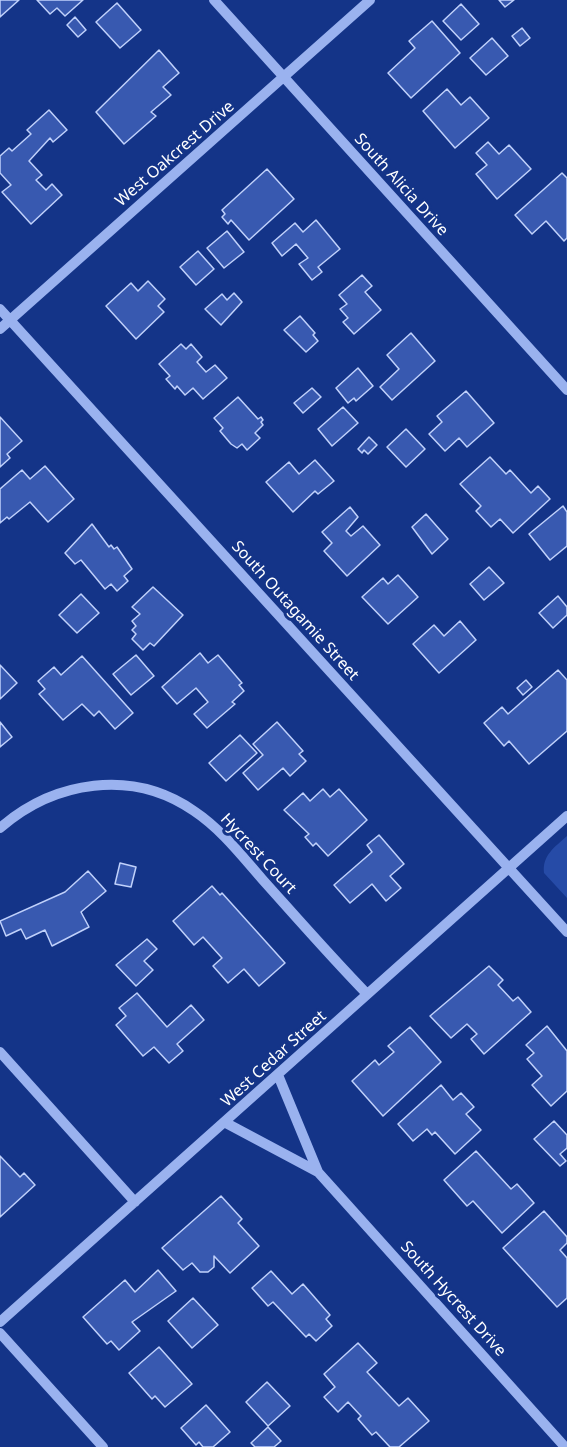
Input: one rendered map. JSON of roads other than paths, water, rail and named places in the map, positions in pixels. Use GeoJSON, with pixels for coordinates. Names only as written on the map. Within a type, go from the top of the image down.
{"type":"FeatureCollection","features":[{"type":"Feature","properties":{"kind":"street","name":"South Alicia Drive"},"geometry":{"type":"LineString","coordinates":[[214,0],[567,390]]}},
{"type":"Feature","properties":{"kind":"street","name":"West Oakcrest Drive"},"geometry":{"type":"LineString","coordinates":[[0,329],[370,0]]}},
{"type":"Feature","properties":{"kind":"street","name":"South Outagamie Street"},"geometry":{"type":"LineString","coordinates":[[0,309],[567,932]]}},
{"type":"Feature","properties":{"kind":"street","name":"Hycrest Court"},"geometry":{"type":"LineString","coordinates":[[0,828],[16,814],[38,801],[60,791],[80,787],[124,786],[170,797],[218,830],[367,994]]}},
{"type":"Feature","properties":{"kind":"street","name":"West Cedar Street"},"geometry":{"type":"LineString","coordinates":[[0,1322],[567,816]]}},
{"type":"Feature","properties":{"kind":"street"},"geometry":{"type":"LineString","coordinates":[[0,1052],[135,1202]]}},
{"type":"Feature","properties":{"kind":"street","name":"South Hycrest Drive"},"geometry":{"type":"LineString","coordinates":[[278,1075],[318,1172],[565,1447]]}},
{"type":"Feature","properties":{"kind":"street","name":"South Hycrest Drive"},"geometry":{"type":"LineString","coordinates":[[225,1123],[318,1172]]}},
{"type":"Feature","properties":{"kind":"street"},"geometry":{"type":"LineString","coordinates":[[0,1333],[103,1447]]}}]}
